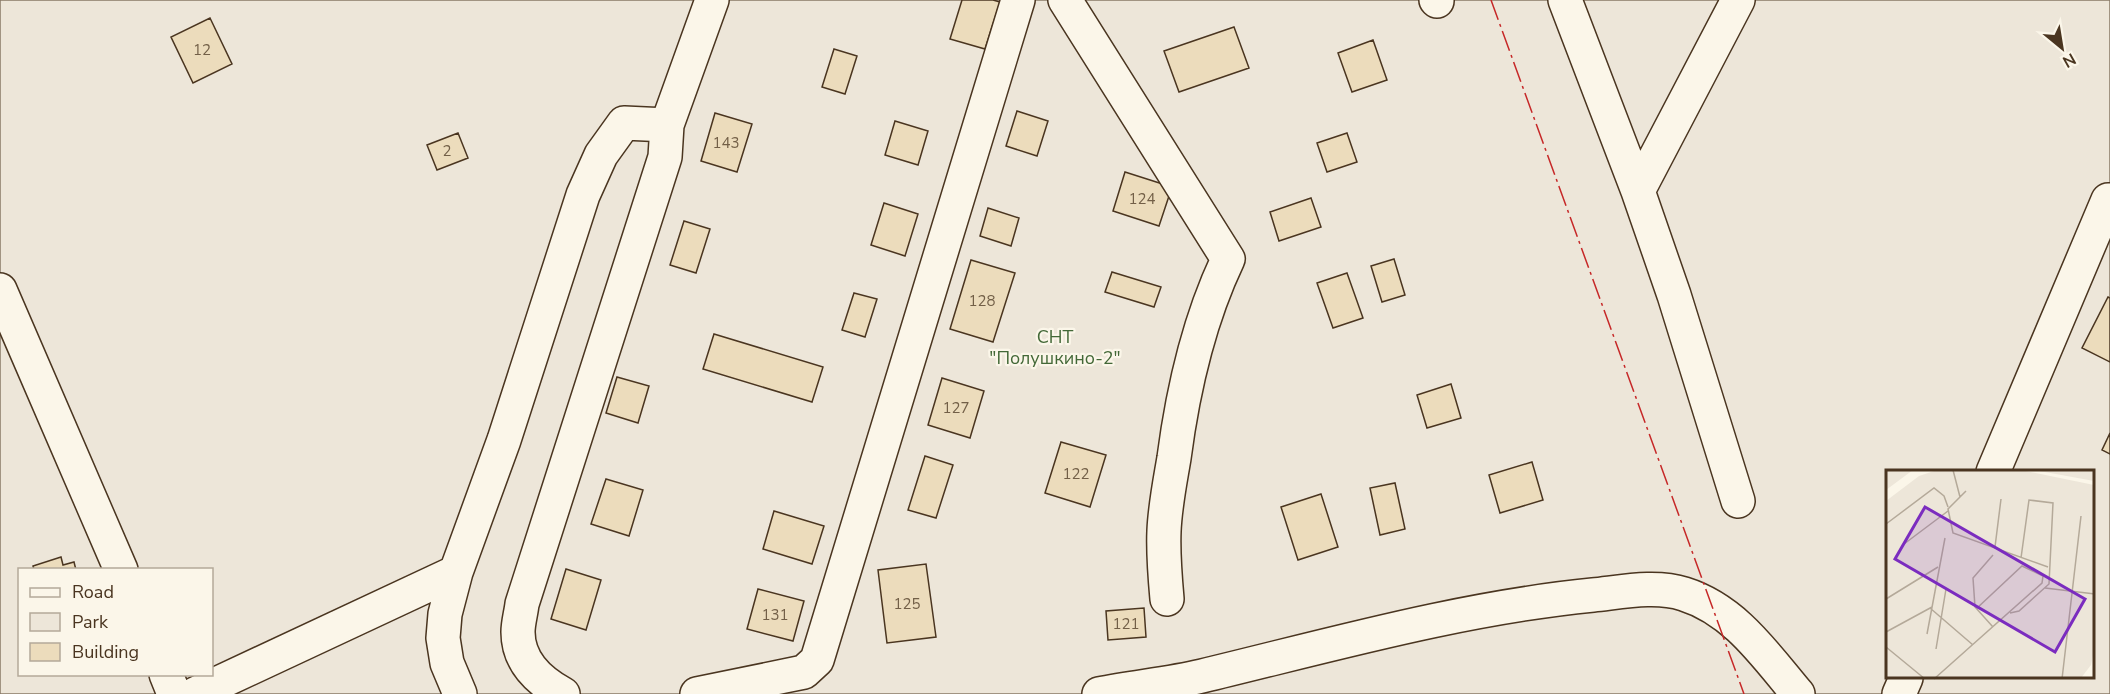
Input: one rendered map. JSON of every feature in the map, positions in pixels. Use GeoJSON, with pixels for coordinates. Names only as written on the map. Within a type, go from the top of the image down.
{"type":"FeatureCollection","features":[{"type":"Feature","properties":{"kind":"street"},"geometry":{"type":"LineString","coordinates":[[563,694],[546,685],[532,671],[522,654],[518,632],[522,604],[665,157],[667,125],[712,0]]}},
{"type":"Feature","properties":{"kind":"street"},"geometry":{"type":"LineString","coordinates":[[697,694],[804,672],[817,660],[1018,0]]}},
{"type":"Feature","properties":{"kind":"street"},"geometry":{"type":"LineString","coordinates":[[1065,0],[1228,259],[1213,290],[1193,352],[1180,410],[1164,529],[1167,600]]}},
{"type":"Feature","properties":{"kind":"street"},"geometry":{"type":"LineString","coordinates":[[1565,0],[1638,191],[1674,295],[1738,501]]}},
{"type":"Feature","properties":{"kind":"street"},"geometry":{"type":"LineString","coordinates":[[1638,191],[1738,0]]}},
{"type":"Feature","properties":{"kind":"street"},"geometry":{"type":"LineString","coordinates":[[460,694],[447,663],[443,638],[445,614],[456,572],[504,440],[583,195],[601,155],[624,123],[667,125]]}},
{"type":"Feature","properties":{"kind":"street"},"geometry":{"type":"LineString","coordinates":[[1994,470],[2108,200]]}},
{"type":"Feature","properties":{"kind":"street"},"geometry":{"type":"LineString","coordinates":[[0,290],[120,568]]}},
{"type":"Feature","properties":{"kind":"street"},"geometry":{"type":"LineString","coordinates":[[195,694],[456,572]]}},
{"type":"Feature","properties":{"kind":"street"},"geometry":{"type":"LineString","coordinates":[[1099,694],[1190,687],[1451,616],[1558,598],[1658,590],[1681,593],[1719,609],[1744,631],[1798,694]]}},
{"type":"Feature","properties":{"kind":"street"},"geometry":{"type":"LineString","coordinates":[[166,676],[174,694]]}},
{"type":"Feature","properties":{"kind":"street"},"geometry":{"type":"LineString","coordinates":[[1899,694],[1905,679]]}},
{"type":"Feature","properties":{"kind":"green space","name":"СНТ \"Полушкино-2\""},"geometry":{"type":"Polygon","coordinates":[[[0,0],[2110,0],[2110,694],[0,694],[0,0]]]}},
{"type":"Feature","properties":{"kind":"building"},"geometry":{"type":"Polygon","coordinates":[[[962,0],[1000,2],[985,49],[950,39],[962,0]]]}},
{"type":"Feature","properties":{"kind":"building"},"geometry":{"type":"Polygon","coordinates":[[[210,18],[232,64],[193,83],[171,37],[210,18]]]}},
{"type":"Feature","properties":{"kind":"building"},"geometry":{"type":"Polygon","coordinates":[[[1234,27],[1249,68],[1179,92],[1164,51],[1234,27]]]}},
{"type":"Feature","properties":{"kind":"building"},"geometry":{"type":"Polygon","coordinates":[[[1373,40],[1387,80],[1352,92],[1338,53],[1373,40]]]}},
{"type":"Feature","properties":{"kind":"building"},"geometry":{"type":"Polygon","coordinates":[[[834,49],[857,56],[845,94],[822,87],[834,49]]]}},
{"type":"Feature","properties":{"kind":"building"},"geometry":{"type":"Polygon","coordinates":[[[1017,111],[1048,121],[1037,156],[1006,146],[1017,111]]]}},
{"type":"Feature","properties":{"kind":"building"},"geometry":{"type":"Polygon","coordinates":[[[715,113],[752,124],[737,172],[701,161],[715,113]]]}},
{"type":"Feature","properties":{"kind":"building"},"geometry":{"type":"Polygon","coordinates":[[[895,121],[928,131],[918,165],[885,155],[895,121]]]}},
{"type":"Feature","properties":{"kind":"building"},"geometry":{"type":"Polygon","coordinates":[[[458,133],[468,158],[437,170],[427,145],[458,133]]]}},
{"type":"Feature","properties":{"kind":"building"},"geometry":{"type":"Polygon","coordinates":[[[1347,133],[1357,162],[1327,172],[1317,143],[1347,133]]]}},
{"type":"Feature","properties":{"kind":"building"},"geometry":{"type":"Polygon","coordinates":[[[1125,172],[1172,187],[1159,226],[1113,211],[1125,172]]]}},
{"type":"Feature","properties":{"kind":"building"},"geometry":{"type":"Polygon","coordinates":[[[1311,198],[1321,227],[1279,241],[1270,212],[1311,198]]]}},
{"type":"Feature","properties":{"kind":"building"},"geometry":{"type":"Polygon","coordinates":[[[884,203],[918,214],[905,256],[871,245],[884,203]]]}},
{"type":"Feature","properties":{"kind":"building"},"geometry":{"type":"Polygon","coordinates":[[[988,208],[1019,218],[1011,246],[980,236],[988,208]]]}},
{"type":"Feature","properties":{"kind":"building"},"geometry":{"type":"Polygon","coordinates":[[[684,221],[710,229],[696,273],[670,265],[684,221]]]}},
{"type":"Feature","properties":{"kind":"building"},"geometry":{"type":"Polygon","coordinates":[[[1394,259],[1405,295],[1382,302],[1371,266],[1394,259]]]}},
{"type":"Feature","properties":{"kind":"building"},"geometry":{"type":"Polygon","coordinates":[[[971,260],[1015,273],[993,342],[950,329],[971,260]]]}},
{"type":"Feature","properties":{"kind":"building"},"geometry":{"type":"Polygon","coordinates":[[[1112,272],[1161,287],[1154,307],[1105,292],[1112,272]]]}},
{"type":"Feature","properties":{"kind":"building"},"geometry":{"type":"Polygon","coordinates":[[[1347,273],[1363,318],[1333,328],[1317,283],[1347,273]]]}},
{"type":"Feature","properties":{"kind":"building"},"geometry":{"type":"Polygon","coordinates":[[[854,293],[877,299],[865,337],[842,330],[854,293]]]}},
{"type":"Feature","properties":{"kind":"building"},"geometry":{"type":"Polygon","coordinates":[[[2108,297],[2110,298],[2110,362],[2082,348],[2108,297]]]}},
{"type":"Feature","properties":{"kind":"building"},"geometry":{"type":"Polygon","coordinates":[[[714,334],[823,367],[812,402],[703,369],[714,334]]]}},
{"type":"Feature","properties":{"kind":"building"},"geometry":{"type":"Polygon","coordinates":[[[617,377],[649,386],[638,423],[606,413],[617,377]]]}},
{"type":"Feature","properties":{"kind":"building"},"geometry":{"type":"Polygon","coordinates":[[[942,378],[984,391],[970,438],[928,425],[942,378]]]}},
{"type":"Feature","properties":{"kind":"building"},"geometry":{"type":"Polygon","coordinates":[[[1451,384],[1461,418],[1427,428],[1417,395],[1451,384]]]}},
{"type":"Feature","properties":{"kind":"building"},"geometry":{"type":"Polygon","coordinates":[[[2110,433],[2110,454],[2102,450],[2110,433]]]}},
{"type":"Feature","properties":{"kind":"building"},"geometry":{"type":"Polygon","coordinates":[[[1061,442],[1106,455],[1090,507],[1045,493],[1061,442]]]}},
{"type":"Feature","properties":{"kind":"building"},"geometry":{"type":"Polygon","coordinates":[[[925,456],[953,465],[936,518],[908,510],[925,456]]]}},
{"type":"Feature","properties":{"kind":"building"},"geometry":{"type":"Polygon","coordinates":[[[1532,462],[1543,500],[1500,513],[1489,475],[1532,462]]]}},
{"type":"Feature","properties":{"kind":"building"},"geometry":{"type":"Polygon","coordinates":[[[606,479],[643,490],[629,536],[591,524],[606,479]]]}},
{"type":"Feature","properties":{"kind":"building"},"geometry":{"type":"Polygon","coordinates":[[[1395,483],[1405,529],[1380,535],[1370,488],[1395,483]]]}},
{"type":"Feature","properties":{"kind":"building"},"geometry":{"type":"Polygon","coordinates":[[[1321,494],[1338,547],[1298,560],[1281,507],[1321,494]]]}},
{"type":"Feature","properties":{"kind":"building"},"geometry":{"type":"Polygon","coordinates":[[[774,511],[824,526],[812,564],[763,549],[774,511]]]}},
{"type":"Feature","properties":{"kind":"building"},"geometry":{"type":"Polygon","coordinates":[[[61,557],[63,565],[74,562],[76,568],[34,568],[33,566],[61,557]]]}},
{"type":"Feature","properties":{"kind":"building"},"geometry":{"type":"Polygon","coordinates":[[[926,564],[936,637],[887,643],[878,570],[926,564]]]}},
{"type":"Feature","properties":{"kind":"building"},"geometry":{"type":"Polygon","coordinates":[[[566,569],[601,580],[586,630],[551,619],[566,569]]]}},
{"type":"Feature","properties":{"kind":"building"},"geometry":{"type":"Polygon","coordinates":[[[758,589],[804,601],[793,641],[747,629],[758,589]]]}},
{"type":"Feature","properties":{"kind":"building"},"geometry":{"type":"Polygon","coordinates":[[[1144,608],[1146,637],[1108,640],[1106,611],[1144,608]]]}},
{"type":"Feature","properties":{"kind":"power"},"geometry":{"type":"LineString","coordinates":[[1491,0],[1744,694]]}}]}
